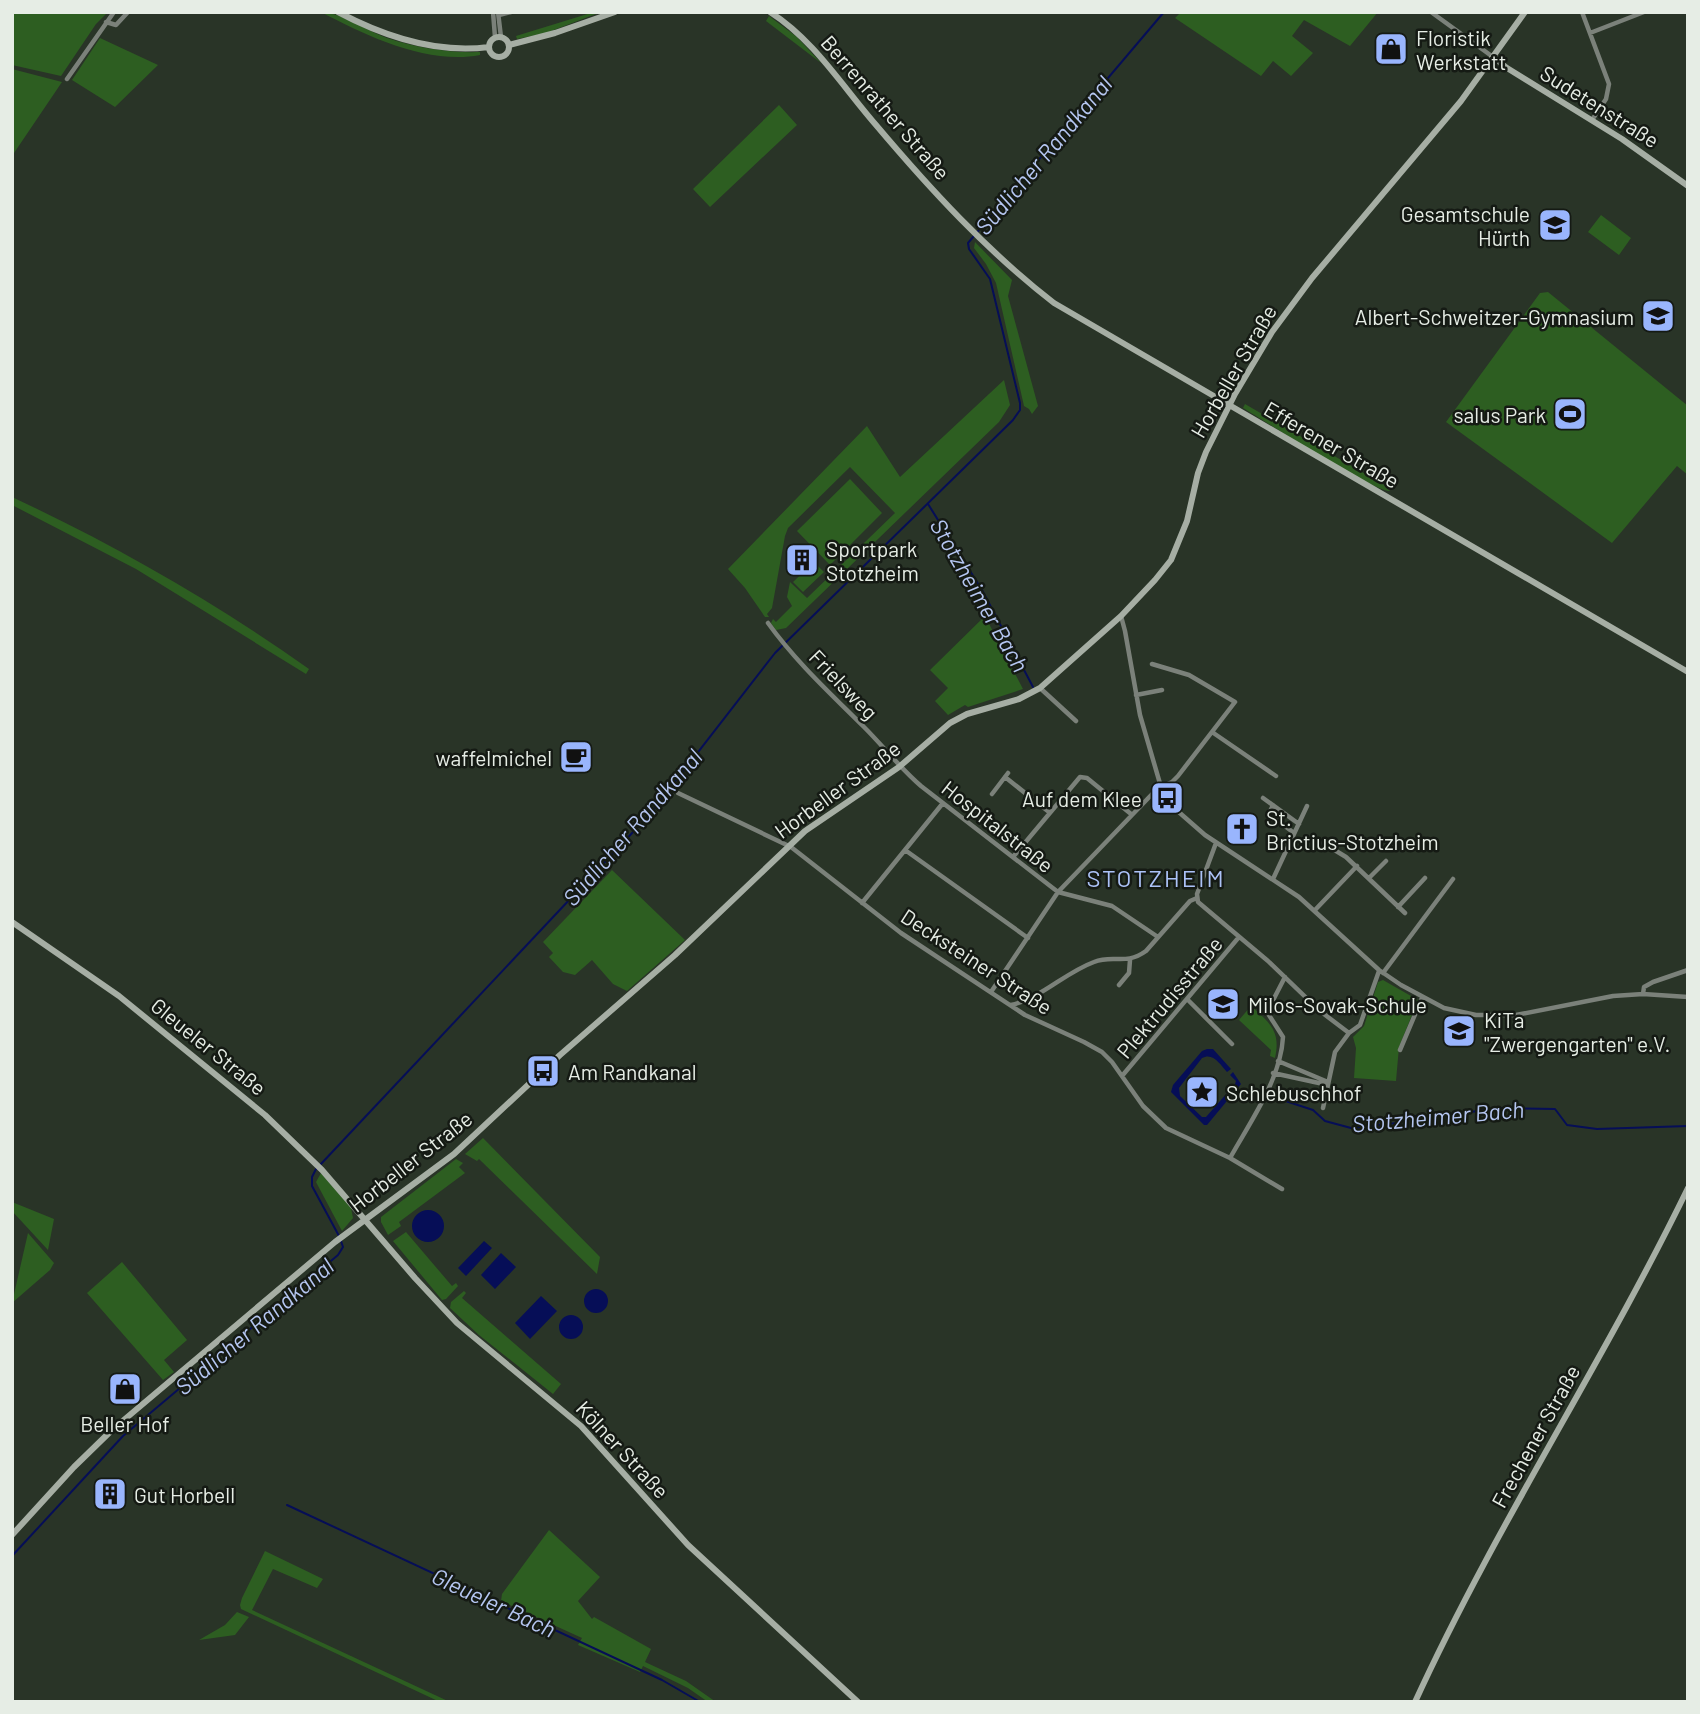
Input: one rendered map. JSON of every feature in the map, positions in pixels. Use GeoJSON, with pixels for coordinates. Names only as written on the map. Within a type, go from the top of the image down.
{"type":"FeatureCollection","features":[{"type":"Feature","properties":{"kind":"street"},"geometry":{"type":"LineString","coordinates":[[67,79],[114,12]]}},
{"type":"Feature","properties":{"kind":"street"},"geometry":{"type":"LineString","coordinates":[[106,22],[116,25],[128,12]]}},
{"type":"Feature","properties":{"kind":"street"},"geometry":{"type":"LineString","coordinates":[[338,12],[372,29],[412,42],[461,48],[489,47]]}},
{"type":"Feature","properties":{"kind":"street"},"geometry":{"type":"LineString","coordinates":[[498,37],[497,13],[511,12]]}},
{"type":"Feature","properties":{"kind":"street"},"geometry":{"type":"LineString","coordinates":[[509,45],[555,33],[615,12]]}},
{"type":"Feature","properties":{"kind":"street","name":"Berrenrather Straße"},"geometry":{"type":"LineString","coordinates":[[770,12],[806,42],[895,148],[971,229]]}},
{"type":"Feature","properties":{"kind":"street"},"geometry":{"type":"LineString","coordinates":[[1431,12],[1493,57]]}},
{"type":"Feature","properties":{"kind":"street","name":"Horbeller Straße"},"geometry":{"type":"LineString","coordinates":[[12,1535],[112,1430],[335,1242],[448,1159],[560,1055],[675,955],[788,845],[822,817],[899,767],[950,723],[967,714],[1019,699],[1040,688],[1121,616],[1155,580],[1177,548],[1206,452],[1261,348],[1290,307],[1461,101],[1525,12]]}},
{"type":"Feature","properties":{"kind":"street"},"geometry":{"type":"LineString","coordinates":[[1583,12],[1609,85],[1606,99],[1592,120]]}},
{"type":"Feature","properties":{"kind":"street"},"geometry":{"type":"LineString","coordinates":[[1590,33],[1644,12]]}},
{"type":"Feature","properties":{"kind":"street"},"geometry":{"type":"LineString","coordinates":[[498,37],[490,42],[491,53],[498,57],[506,53],[509,45]]}},
{"type":"Feature","properties":{"kind":"street"},"geometry":{"type":"LineString","coordinates":[[498,37],[509,45]]}},
{"type":"Feature","properties":{"kind":"street","name":"Sudetenstraße"},"geometry":{"type":"LineString","coordinates":[[1493,57],[1687,183]]}},
{"type":"Feature","properties":{"kind":"street","name":"Efferener Straße"},"geometry":{"type":"LineString","coordinates":[[971,229],[1020,276],[1054,303],[1688,672]]}},
{"type":"Feature","properties":{"kind":"street"},"geometry":{"type":"LineString","coordinates":[[1121,616],[1136,695],[1161,787],[1167,798],[1184,818],[1216,843],[1273,879],[1315,911],[1381,972],[1422,998],[1466,1013],[1503,1016],[1613,996],[1643,994],[1688,997]]}},
{"type":"Feature","properties":{"kind":"street","name":"Frielsweg"},"geometry":{"type":"LineString","coordinates":[[768,623],[789,650],[899,767]]}},
{"type":"Feature","properties":{"kind":"street"},"geometry":{"type":"LineString","coordinates":[[991,992],[1058,892],[1131,814],[1161,787],[1178,776],[1235,702],[1189,675],[1152,664]]}},
{"type":"Feature","properties":{"kind":"street"},"geometry":{"type":"LineString","coordinates":[[1040,688],[1076,721]]}},
{"type":"Feature","properties":{"kind":"street"},"geometry":{"type":"LineString","coordinates":[[1136,695],[1163,690]]}},
{"type":"Feature","properties":{"kind":"street"},"geometry":{"type":"LineString","coordinates":[[1212,732],[1276,776]]}},
{"type":"Feature","properties":{"kind":"street","name":"Hospitalstraße"},"geometry":{"type":"LineString","coordinates":[[899,767],[1058,892],[1112,906],[1158,937]]}},
{"type":"Feature","properties":{"kind":"street"},"geometry":{"type":"LineString","coordinates":[[992,794],[1006,775],[1049,812]]}},
{"type":"Feature","properties":{"kind":"street"},"geometry":{"type":"LineString","coordinates":[[1013,858],[1077,779],[1084,777],[1131,814]]}},
{"type":"Feature","properties":{"kind":"street","name":"Decksteiner Straße"},"geometry":{"type":"LineString","coordinates":[[678,793],[788,845],[901,933],[1025,1015],[1096,1049],[1112,1062],[1143,1106],[1166,1128],[1230,1158],[1282,1189]]}},
{"type":"Feature","properties":{"kind":"street"},"geometry":{"type":"LineString","coordinates":[[1263,798],[1299,824]]}},
{"type":"Feature","properties":{"kind":"street"},"geometry":{"type":"LineString","coordinates":[[862,903],[943,803]]}},
{"type":"Feature","properties":{"kind":"street"},"geometry":{"type":"LineString","coordinates":[[1273,805],[1269,814],[1294,833]]}},
{"type":"Feature","properties":{"kind":"street"},"geometry":{"type":"LineString","coordinates":[[1273,879],[1307,807]]}},
{"type":"Feature","properties":{"kind":"street"},"geometry":{"type":"LineString","coordinates":[[1011,1005],[1028,1000],[1093,962],[1111,958],[1130,960],[1146,951],[1190,901],[1197,898],[1216,843]]}},
{"type":"Feature","properties":{"kind":"street"},"geometry":{"type":"LineString","coordinates":[[1323,844],[1357,866],[1405,913]]}},
{"type":"Feature","properties":{"kind":"street"},"geometry":{"type":"LineString","coordinates":[[905,850],[1028,938]]}},
{"type":"Feature","properties":{"kind":"street"},"geometry":{"type":"LineString","coordinates":[[1368,878],[1386,861]]}},
{"type":"Feature","properties":{"kind":"street"},"geometry":{"type":"LineString","coordinates":[[1315,911],[1357,866]]}},
{"type":"Feature","properties":{"kind":"street"},"geometry":{"type":"LineString","coordinates":[[1398,907],[1425,878]]}},
{"type":"Feature","properties":{"kind":"street"},"geometry":{"type":"LineString","coordinates":[[1324,1108],[1335,1052],[1349,1033],[1360,1025],[1381,972],[1453,879]]}},
{"type":"Feature","properties":{"kind":"street"},"geometry":{"type":"LineString","coordinates":[[1197,898],[1209,913],[1285,977],[1320,1011],[1349,1033]]}},
{"type":"Feature","properties":{"kind":"street","name":"Gleueler Straße"},"geometry":{"type":"LineString","coordinates":[[12,922],[128,1003],[265,1115],[323,1170],[365,1218]]}},
{"type":"Feature","properties":{"kind":"street","name":"Plektrudisstraße"},"geometry":{"type":"LineString","coordinates":[[1122,1076],[1239,937]]}},
{"type":"Feature","properties":{"kind":"street"},"geometry":{"type":"LineString","coordinates":[[1119,985],[1129,973],[1130,960]]}},
{"type":"Feature","properties":{"kind":"street"},"geometry":{"type":"LineString","coordinates":[[1643,994],[1644,987],[1653,982],[1688,970]]}},
{"type":"Feature","properties":{"kind":"street"},"geometry":{"type":"LineString","coordinates":[[1230,1158],[1262,1105],[1278,1061],[1283,1037],[1267,1012],[1285,977]]}},
{"type":"Feature","properties":{"kind":"street"},"geometry":{"type":"LineString","coordinates":[[1400,1050],[1422,998]]}},
{"type":"Feature","properties":{"kind":"street"},"geometry":{"type":"LineString","coordinates":[[1187,999],[1233,1044]]}},
{"type":"Feature","properties":{"kind":"street"},"geometry":{"type":"LineString","coordinates":[[1025,1015],[1028,1000]]}},
{"type":"Feature","properties":{"kind":"street"},"geometry":{"type":"LineString","coordinates":[[1278,1061],[1328,1083]]}},
{"type":"Feature","properties":{"kind":"street"},"geometry":{"type":"LineString","coordinates":[[1273,1073],[1328,1083]]}},
{"type":"Feature","properties":{"kind":"street","name":"Frechener Straße"},"geometry":{"type":"LineString","coordinates":[[1415,1702],[1505,1524],[1636,1290],[1688,1188]]}},
{"type":"Feature","properties":{"kind":"street","name":"Kölner Straße"},"geometry":{"type":"LineString","coordinates":[[365,1218],[420,1284],[457,1323],[581,1426],[693,1551],[858,1702]]}},
{"type":"Feature","properties":{"kind":"green space"},"geometry":{"type":"Polygon","coordinates":[[[12,12],[108,12],[96,24],[61,76],[12,65],[12,12]]]}},
{"type":"Feature","properties":{"kind":"green space"},"geometry":{"type":"Polygon","coordinates":[[[321,12],[337,15],[398,42],[445,51],[480,52],[480,55],[460,57],[419,52],[377,39],[321,12]]]}},
{"type":"Feature","properties":{"kind":"green space"},"geometry":{"type":"Polygon","coordinates":[[[601,12],[546,33],[517,39],[516,36],[601,12]]]}},
{"type":"Feature","properties":{"kind":"green space"},"geometry":{"type":"Polygon","coordinates":[[[1181,12],[1378,12],[1350,46],[1304,20],[1292,36],[1313,53],[1291,76],[1273,61],[1261,76],[1175,18],[1181,12]]]}},
{"type":"Feature","properties":{"kind":"green space"},"geometry":{"type":"Polygon","coordinates":[[[769,16],[797,37],[821,63],[766,21],[769,16]]]}},
{"type":"Feature","properties":{"kind":"green space"},"geometry":{"type":"Polygon","coordinates":[[[100,38],[158,65],[115,107],[72,80],[100,38]]]}},
{"type":"Feature","properties":{"kind":"green space"},"geometry":{"type":"Polygon","coordinates":[[[12,69],[62,82],[12,156],[12,69]]]}},
{"type":"Feature","properties":{"kind":"green space"},"geometry":{"type":"Polygon","coordinates":[[[779,105],[797,125],[710,207],[693,189],[779,105]]]}},
{"type":"Feature","properties":{"kind":"green space"},"geometry":{"type":"Polygon","coordinates":[[[1601,215],[1631,238],[1619,255],[1588,232],[1601,215]]]}},
{"type":"Feature","properties":{"kind":"green space"},"geometry":{"type":"Polygon","coordinates":[[[975,242],[1012,280],[1008,296],[1038,406],[1032,414],[1024,406],[996,283],[974,248],[975,242]]]}},
{"type":"Feature","properties":{"kind":"green space","name":"salus Park"},"geometry":{"type":"Polygon","coordinates":[[[1548,292],[1688,406],[1688,475],[1677,466],[1612,543],[1446,422],[1540,293],[1548,292]]]}},
{"type":"Feature","properties":{"kind":"green space"},"geometry":{"type":"Polygon","coordinates":[[[1004,380],[1010,405],[999,422],[786,628],[776,630],[771,623],[773,619],[776,622],[792,606],[787,597],[790,582],[807,598],[895,513],[850,467],[788,528],[772,608],[767,614],[769,617],[765,617],[728,569],[867,426],[900,477],[1004,380]]]}},
{"type":"Feature","properties":{"kind":"green space"},"geometry":{"type":"Polygon","coordinates":[[[1245,404],[1390,491],[1363,480],[1319,455],[1243,408],[1245,404]]]}},
{"type":"Feature","properties":{"kind":"green space"},"geometry":{"type":"Polygon","coordinates":[[[850,479],[882,513],[830,565],[797,531],[850,479]]]}},
{"type":"Feature","properties":{"kind":"green space"},"geometry":{"type":"Polygon","coordinates":[[[12,497],[164,576],[309,669],[306,674],[136,569],[12,505],[12,497]]]}},
{"type":"Feature","properties":{"kind":"green space"},"geometry":{"type":"Polygon","coordinates":[[[814,562],[824,572],[803,592],[793,582],[814,562]]]}},
{"type":"Feature","properties":{"kind":"green space"},"geometry":{"type":"Polygon","coordinates":[[[985,616],[1023,689],[968,707],[965,705],[948,715],[935,701],[948,688],[930,670],[985,616]]]}},
{"type":"Feature","properties":{"kind":"green space"},"geometry":{"type":"Polygon","coordinates":[[[612,870],[685,940],[627,991],[613,984],[592,960],[575,975],[563,972],[549,957],[553,953],[543,942],[612,870]]]}},
{"type":"Feature","properties":{"kind":"green space"},"geometry":{"type":"Polygon","coordinates":[[[1383,980],[1418,1000],[1399,1047],[1396,1081],[1354,1078],[1356,1048],[1353,1037],[1364,1026],[1378,982],[1383,980]]]}},
{"type":"Feature","properties":{"kind":"green space"},"geometry":{"type":"Polygon","coordinates":[[[1251,1006],[1275,1034],[1275,1058],[1270,1056],[1271,1050],[1239,1020],[1251,1006]]]}},
{"type":"Feature","properties":{"kind":"green space"},"geometry":{"type":"Polygon","coordinates":[[[483,1138],[600,1257],[597,1274],[479,1159],[477,1161],[465,1154],[483,1138]]]}},
{"type":"Feature","properties":{"kind":"green space"},"geometry":{"type":"Polygon","coordinates":[[[456,1159],[463,1163],[459,1167],[465,1173],[399,1222],[401,1226],[388,1235],[381,1217],[456,1159]]]}},
{"type":"Feature","properties":{"kind":"green space"},"geometry":{"type":"Polygon","coordinates":[[[321,1173],[351,1208],[353,1218],[342,1231],[316,1182],[321,1173]]]}},
{"type":"Feature","properties":{"kind":"green space"},"geometry":{"type":"Polygon","coordinates":[[[12,1202],[54,1219],[48,1250],[12,1211],[12,1202]]]}},
{"type":"Feature","properties":{"kind":"green space"},"geometry":{"type":"Polygon","coordinates":[[[406,1232],[452,1286],[456,1283],[458,1286],[446,1299],[442,1300],[393,1241],[406,1232]]]}},
{"type":"Feature","properties":{"kind":"green space"},"geometry":{"type":"Polygon","coordinates":[[[28,1233],[54,1263],[50,1270],[12,1303],[28,1233]]]}},
{"type":"Feature","properties":{"kind":"green space"},"geometry":{"type":"Polygon","coordinates":[[[122,1262],[187,1340],[164,1360],[174,1372],[163,1380],[87,1293],[122,1262]]]}},
{"type":"Feature","properties":{"kind":"green space"},"geometry":{"type":"Polygon","coordinates":[[[464,1291],[466,1293],[462,1298],[561,1384],[553,1394],[479,1335],[450,1308],[451,1302],[464,1291]]]}},
{"type":"Feature","properties":{"kind":"green space"},"geometry":{"type":"Polygon","coordinates":[[[549,1530],[600,1577],[578,1601],[592,1619],[594,1617],[651,1649],[645,1662],[686,1681],[716,1702],[708,1702],[688,1688],[643,1666],[640,1672],[578,1645],[582,1638],[501,1601],[502,1594],[549,1530]]]}},
{"type":"Feature","properties":{"kind":"green space"},"geometry":{"type":"Polygon","coordinates":[[[265,1551],[323,1579],[317,1588],[273,1569],[252,1610],[450,1702],[440,1702],[241,1609],[242,1598],[265,1551]]]}},
{"type":"Feature","properties":{"kind":"green space"},"geometry":{"type":"Polygon","coordinates":[[[237,1612],[249,1617],[235,1635],[199,1640],[225,1625],[237,1612]]]}},
{"type":"Feature","properties":{"kind":"shaded area"},"geometry":{"type":"Polygon","coordinates":[[[1213,1049],[1231,1069],[1227,1072],[1213,1058],[1202,1058],[1179,1088],[1180,1096],[1202,1117],[1206,1117],[1235,1084],[1236,1081],[1230,1075],[1233,1072],[1241,1084],[1207,1125],[1204,1125],[1171,1092],[1173,1085],[1202,1051],[1213,1049]]]}},
{"type":"Feature","properties":{"kind":"shaded area"},"geometry":{"type":"Polygon","coordinates":[[[428,1210],[440,1214],[444,1226],[440,1238],[428,1242],[416,1238],[412,1226],[416,1214],[428,1210]]]}},
{"type":"Feature","properties":{"kind":"shaded area"},"geometry":{"type":"Polygon","coordinates":[[[484,1241],[492,1248],[466,1276],[458,1268],[484,1241]]]}},
{"type":"Feature","properties":{"kind":"shaded area"},"geometry":{"type":"Polygon","coordinates":[[[501,1253],[516,1267],[495,1289],[481,1275],[501,1253]]]}},
{"type":"Feature","properties":{"kind":"shaded area"},"geometry":{"type":"Polygon","coordinates":[[[596,1289],[604,1293],[608,1301],[604,1309],[596,1313],[588,1309],[584,1301],[588,1293],[596,1289]]]}},
{"type":"Feature","properties":{"kind":"shaded area"},"geometry":{"type":"Polygon","coordinates":[[[541,1296],[557,1311],[530,1339],[515,1323],[541,1296]]]}},
{"type":"Feature","properties":{"kind":"shaded area"},"geometry":{"type":"Polygon","coordinates":[[[571,1315],[582,1322],[583,1327],[576,1338],[571,1339],[560,1332],[559,1327],[566,1316],[571,1315]]]}},
{"type":"Feature","properties":{"kind":"waterway","name":"Südlicher Randkanal"},"geometry":{"type":"LineString","coordinates":[[320,1165],[650,814],[775,653],[1013,420],[1020,410],[1020,403],[990,279],[969,249],[968,243],[1164,12]]}},
{"type":"Feature","properties":{"kind":"waterway","name":"Stotzheimer Bach"},"geometry":{"type":"LineString","coordinates":[[928,504],[982,590],[1033,687]]}},
{"type":"Feature","properties":{"kind":"waterway","name":"Stotzheimer Bach"},"geometry":{"type":"LineString","coordinates":[[1255,1090],[1262,1096]]}},
{"type":"Feature","properties":{"kind":"waterway","name":"Stotzheimer Bach"},"geometry":{"type":"LineString","coordinates":[[1270,1096],[1313,1110],[1325,1121],[1351,1128],[1397,1123],[1416,1116],[1459,1116],[1502,1108],[1555,1109],[1567,1125],[1597,1129],[1688,1126]]}},
{"type":"Feature","properties":{"kind":"waterway","name":"Südlicher Randkanal"},"geometry":{"type":"LineString","coordinates":[[316,1169],[312,1186],[339,1236]]}},
{"type":"Feature","properties":{"kind":"waterway","name":"Südlicher Randkanal"},"geometry":{"type":"LineString","coordinates":[[12,1556],[123,1436],[338,1255],[343,1247],[341,1241]]}},
{"type":"Feature","properties":{"kind":"waterway","name":"Gleueler Bach"},"geometry":{"type":"LineString","coordinates":[[287,1505],[662,1680],[700,1702]]}},
{"type":"Feature","properties":{"kind":"place","name":"Floristik Werkstatt"},"geometry":{"type":"Point","coordinates":[1391,49]}},
{"type":"Feature","properties":{"kind":"place","name":"Gesamtschule Hürth"},"geometry":{"type":"Point","coordinates":[1555,225]}},
{"type":"Feature","properties":{"kind":"place","name":"Albert-Schweitzer-Gymnasium"},"geometry":{"type":"Point","coordinates":[1658,316]}},
{"type":"Feature","properties":{"kind":"place","name":"salus Park"},"geometry":{"type":"Point","coordinates":[1570,414]}},
{"type":"Feature","properties":{"kind":"place","name":"Sportpark Stotzheim"},"geometry":{"type":"Point","coordinates":[802,560]}},
{"type":"Feature","properties":{"kind":"place","name":"waffelmichel"},"geometry":{"type":"Point","coordinates":[576,757]}},
{"type":"Feature","properties":{"kind":"place","name":"Auf dem Klee"},"geometry":{"type":"Point","coordinates":[1167,798]}},
{"type":"Feature","properties":{"kind":"place","name":"St. Brictius-Stotzheim"},"geometry":{"type":"Point","coordinates":[1242,829]}},
{"type":"Feature","properties":{"kind":"place","name":"Milos-Sovak-Schule"},"geometry":{"type":"Point","coordinates":[1223,1004]}},
{"type":"Feature","properties":{"kind":"place","name":"KiTa \"Zwergengarten\" e.V."},"geometry":{"type":"Point","coordinates":[1459,1031]}},
{"type":"Feature","properties":{"kind":"place","name":"Am Randkanal"},"geometry":{"type":"Point","coordinates":[543,1071]}},
{"type":"Feature","properties":{"kind":"place","name":"Schlebuschhof"},"geometry":{"type":"Point","coordinates":[1202,1092]}},
{"type":"Feature","properties":{"kind":"place","name":"Beller Hof"},"geometry":{"type":"Point","coordinates":[125,1389]}},
{"type":"Feature","properties":{"kind":"place","name":"Gut Horbell"},"geometry":{"type":"Point","coordinates":[110,1494]}},
{"type":"Feature","properties":{"kind":"district","name":"STOTZHEIM"},"geometry":{"type":"Point","coordinates":[1156,877]}}]}
